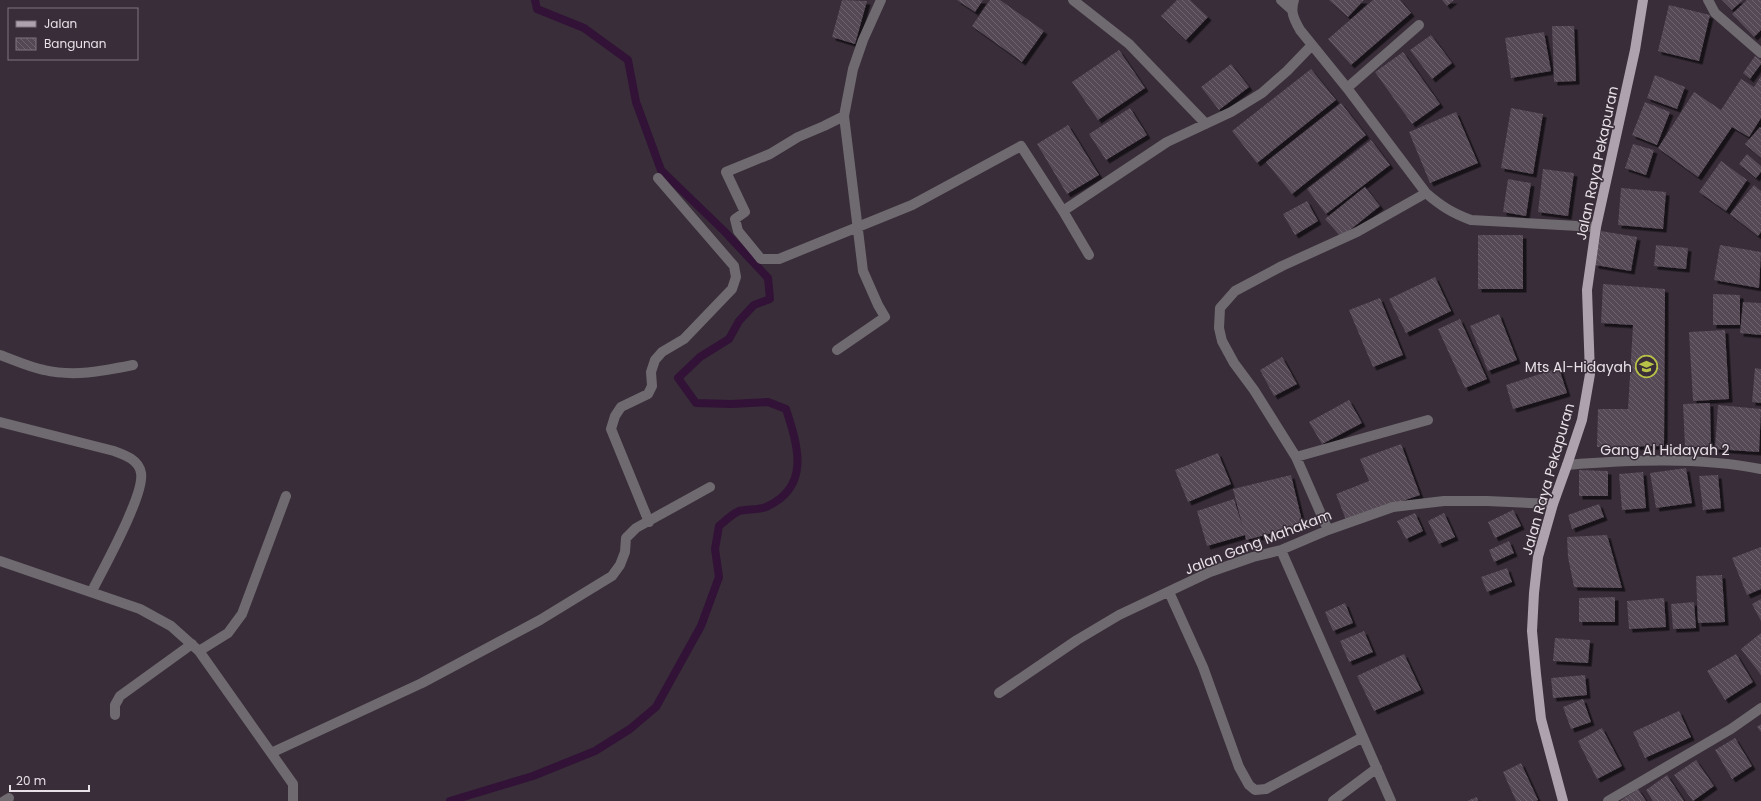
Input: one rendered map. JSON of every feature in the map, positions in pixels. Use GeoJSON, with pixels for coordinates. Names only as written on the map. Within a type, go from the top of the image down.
{"type":"FeatureCollection","features":[{"type":"Feature","properties":{"kind":"main road","name":"Jalan Raya Pekapuran"},"geometry":{"type":"LineString","coordinates":[[1564,801],[1541,719],[1532,631],[1534,593],[1538,557],[1553,504],[1568,465],[1582,420],[1590,374],[1588,290],[1596,227],[1635,50],[1643,0]]}},
{"type":"Feature","properties":{"kind":"street"},"geometry":{"type":"LineString","coordinates":[[837,350],[886,317],[878,305],[863,271],[844,116],[853,69],[881,0]]}},
{"type":"Feature","properties":{"kind":"street"},"geometry":{"type":"LineString","coordinates":[[1073,0],[1129,44],[1206,124]]}},
{"type":"Feature","properties":{"kind":"street"},"geometry":{"type":"LineString","coordinates":[[1282,0],[1293,5],[1294,20],[1300,30],[1347,88],[1426,193],[1452,213],[1471,220],[1596,227]]}},
{"type":"Feature","properties":{"kind":"street"},"geometry":{"type":"LineString","coordinates":[[1708,0],[1715,13],[1761,53]]}},
{"type":"Feature","properties":{"kind":"street"},"geometry":{"type":"LineString","coordinates":[[1347,88],[1419,25]]}},
{"type":"Feature","properties":{"kind":"street"},"geometry":{"type":"LineString","coordinates":[[1063,211],[1166,142],[1231,112],[1262,93],[1287,72],[1312,45]]}},
{"type":"Feature","properties":{"kind":"street"},"geometry":{"type":"LineString","coordinates":[[844,116],[798,137],[770,154],[726,172],[744,212],[735,219],[738,231],[761,259],[779,259],[912,205],[1022,146],[1089,255]]}},
{"type":"Feature","properties":{"kind":"street"},"geometry":{"type":"LineString","coordinates":[[649,522],[611,429],[615,416],[621,406],[648,394],[652,386],[651,372],[655,360],[662,352],[675,346],[688,335],[732,289],[736,277],[734,266],[658,178]]}},
{"type":"Feature","properties":{"kind":"street"},"geometry":{"type":"LineString","coordinates":[[1328,530],[1296,457],[1254,390],[1234,364],[1222,341],[1219,328],[1220,308],[1235,291],[1282,266],[1358,232],[1426,193]]}},
{"type":"Feature","properties":{"kind":"street"},"geometry":{"type":"LineString","coordinates":[[0,355],[44,370],[71,374],[94,372],[133,365]]}},
{"type":"Feature","properties":{"kind":"street"},"geometry":{"type":"LineString","coordinates":[[1296,457],[1428,420]]}},
{"type":"Feature","properties":{"kind":"street"},"geometry":{"type":"LineString","coordinates":[[0,422],[114,450],[127,456],[138,465],[141,474],[140,486],[135,503],[92,591]]}},
{"type":"Feature","properties":{"kind":"street","name":"Gang Al Hidayah 2"},"geometry":{"type":"LineString","coordinates":[[1568,465],[1613,461],[1692,462],[1740,465],[1761,469]]}},
{"type":"Feature","properties":{"kind":"street"},"geometry":{"type":"LineString","coordinates":[[271,753],[422,684],[540,620],[612,576],[620,565],[625,552],[626,538],[636,528],[710,487]]}},
{"type":"Feature","properties":{"kind":"street"},"geometry":{"type":"LineString","coordinates":[[115,715],[115,705],[120,696],[196,648],[228,633],[242,614],[286,496]]}},
{"type":"Feature","properties":{"kind":"street","name":"Jalan Gang Mahakam"},"geometry":{"type":"LineString","coordinates":[[999,693],[1077,640],[1119,615],[1210,572],[1252,557],[1281,550],[1328,530],[1393,507],[1444,501],[1488,501],[1553,504]]}},
{"type":"Feature","properties":{"kind":"street"},"geometry":{"type":"LineString","coordinates":[[1281,550],[1391,801]]}},
{"type":"Feature","properties":{"kind":"street"},"geometry":{"type":"LineString","coordinates":[[0,561],[92,591],[140,609],[171,626],[196,648],[293,784],[293,801]]}},
{"type":"Feature","properties":{"kind":"street"},"geometry":{"type":"LineString","coordinates":[[1169,592],[1203,667],[1239,767],[1249,785],[1255,790],[1266,789],[1363,737]]}},
{"type":"Feature","properties":{"kind":"street"},"geometry":{"type":"LineString","coordinates":[[1608,801],[1731,729],[1761,708]]}},
{"type":"Feature","properties":{"kind":"street"},"geometry":{"type":"LineString","coordinates":[[1333,801],[1377,768]]}},
{"type":"Feature","properties":{"kind":"building"},"geometry":{"type":"Polygon","coordinates":[[[842,0],[867,1],[855,44],[832,37],[842,0]]]}},
{"type":"Feature","properties":{"kind":"building"},"geometry":{"type":"Polygon","coordinates":[[[957,0],[983,0],[975,12],[957,0]]]}},
{"type":"Feature","properties":{"kind":"building"},"geometry":{"type":"Polygon","coordinates":[[[990,0],[1000,0],[1044,31],[1022,62],[972,26],[990,0]]]}},
{"type":"Feature","properties":{"kind":"building"},"geometry":{"type":"Polygon","coordinates":[[[1177,0],[1190,0],[1208,17],[1186,40],[1161,16],[1177,0]]]}},
{"type":"Feature","properties":{"kind":"building"},"geometry":{"type":"Polygon","coordinates":[[[1329,0],[1364,0],[1348,17],[1329,0]]]}},
{"type":"Feature","properties":{"kind":"building"},"geometry":{"type":"Polygon","coordinates":[[[1373,0],[1400,0],[1411,13],[1351,65],[1328,39],[1373,0]]]}},
{"type":"Feature","properties":{"kind":"building"},"geometry":{"type":"Polygon","coordinates":[[[1442,0],[1454,0],[1447,6],[1442,0]]]}},
{"type":"Feature","properties":{"kind":"building"},"geometry":{"type":"Polygon","coordinates":[[[1722,0],[1743,0],[1732,10],[1722,0]]]}},
{"type":"Feature","properties":{"kind":"building"},"geometry":{"type":"Polygon","coordinates":[[[1747,0],[1761,0],[1761,30],[1754,37],[1732,14],[1747,0]]]}},
{"type":"Feature","properties":{"kind":"building"},"geometry":{"type":"Polygon","coordinates":[[[1669,5],[1710,15],[1699,61],[1658,51],[1669,5]]]}},
{"type":"Feature","properties":{"kind":"building"},"geometry":{"type":"Polygon","coordinates":[[[1552,26],[1574,26],[1576,81],[1554,82],[1552,26]]]}},
{"type":"Feature","properties":{"kind":"building"},"geometry":{"type":"Polygon","coordinates":[[[1544,32],[1551,71],[1511,78],[1505,38],[1544,32]]]}},
{"type":"Feature","properties":{"kind":"building"},"geometry":{"type":"Polygon","coordinates":[[[1431,35],[1452,63],[1432,79],[1410,50],[1431,35]]]}},
{"type":"Feature","properties":{"kind":"building"},"geometry":{"type":"Polygon","coordinates":[[[1119,50],[1145,88],[1098,120],[1072,82],[1119,50]]]}},
{"type":"Feature","properties":{"kind":"building"},"geometry":{"type":"Polygon","coordinates":[[[1403,52],[1440,104],[1412,124],[1375,72],[1403,52]]]}},
{"type":"Feature","properties":{"kind":"building"},"geometry":{"type":"Polygon","coordinates":[[[1755,56],[1761,60],[1761,64],[1750,79],[1743,73],[1755,56]]]}},
{"type":"Feature","properties":{"kind":"building"},"geometry":{"type":"Polygon","coordinates":[[[1231,64],[1249,87],[1219,110],[1201,87],[1231,64]]]}},
{"type":"Feature","properties":{"kind":"building"},"geometry":{"type":"Polygon","coordinates":[[[1311,69],[1336,100],[1257,163],[1232,131],[1311,69]]]}},
{"type":"Feature","properties":{"kind":"building"},"geometry":{"type":"Polygon","coordinates":[[[1655,75],[1685,87],[1677,109],[1647,98],[1655,75]]]}},
{"type":"Feature","properties":{"kind":"building"},"geometry":{"type":"Polygon","coordinates":[[[1761,76],[1761,118],[1749,137],[1732,127],[1698,177],[1658,148],[1694,92],[1721,110],[1741,79],[1754,87],[1761,76]]]}},
{"type":"Feature","properties":{"kind":"building"},"geometry":{"type":"Polygon","coordinates":[[[1645,102],[1670,112],[1657,145],[1632,135],[1645,102]]]}},
{"type":"Feature","properties":{"kind":"building"},"geometry":{"type":"Polygon","coordinates":[[[1341,103],[1366,135],[1292,194],[1266,162],[1341,103]]]}},
{"type":"Feature","properties":{"kind":"building"},"geometry":{"type":"Polygon","coordinates":[[[1130,108],[1147,135],[1106,160],[1089,134],[1130,108]]]}},
{"type":"Feature","properties":{"kind":"building"},"geometry":{"type":"Polygon","coordinates":[[[1511,108],[1543,114],[1533,174],[1501,168],[1511,108]]]}},
{"type":"Feature","properties":{"kind":"building"},"geometry":{"type":"Polygon","coordinates":[[[1456,112],[1478,163],[1430,183],[1409,132],[1456,112]]]}},
{"type":"Feature","properties":{"kind":"building"},"geometry":{"type":"Polygon","coordinates":[[[1068,125],[1099,175],[1067,194],[1037,144],[1068,125]]]}},
{"type":"Feature","properties":{"kind":"building"},"geometry":{"type":"Polygon","coordinates":[[[1760,127],[1761,128],[1761,158],[1745,144],[1760,127]]]}},
{"type":"Feature","properties":{"kind":"building"},"geometry":{"type":"Polygon","coordinates":[[[1371,140],[1390,165],[1326,214],[1307,189],[1371,140]]]}},
{"type":"Feature","properties":{"kind":"building"},"geometry":{"type":"Polygon","coordinates":[[[1633,144],[1654,150],[1646,175],[1625,168],[1633,144]]]}},
{"type":"Feature","properties":{"kind":"building"},"geometry":{"type":"Polygon","coordinates":[[[1747,154],[1761,166],[1761,172],[1756,178],[1739,164],[1747,154]]]}},
{"type":"Feature","properties":{"kind":"building"},"geometry":{"type":"Polygon","coordinates":[[[1721,161],[1747,180],[1726,211],[1699,192],[1721,161]]]}},
{"type":"Feature","properties":{"kind":"building"},"geometry":{"type":"Polygon","coordinates":[[[1543,169],[1574,173],[1568,216],[1538,212],[1543,169]]]}},
{"type":"Feature","properties":{"kind":"building"},"geometry":{"type":"Polygon","coordinates":[[[1508,179],[1531,183],[1526,216],[1503,212],[1508,179]]]}},
{"type":"Feature","properties":{"kind":"building"},"geometry":{"type":"Polygon","coordinates":[[[1754,185],[1761,191],[1761,232],[1758,236],[1730,214],[1754,185]]]}},
{"type":"Feature","properties":{"kind":"building"},"geometry":{"type":"Polygon","coordinates":[[[1365,187],[1380,206],[1341,237],[1325,219],[1365,187]]]}},
{"type":"Feature","properties":{"kind":"building"},"geometry":{"type":"Polygon","coordinates":[[[1621,188],[1666,192],[1663,229],[1618,225],[1621,188]]]}},
{"type":"Feature","properties":{"kind":"building"},"geometry":{"type":"Polygon","coordinates":[[[1307,201],[1318,221],[1295,235],[1283,214],[1307,201]]]}},
{"type":"Feature","properties":{"kind":"building"},"geometry":{"type":"Polygon","coordinates":[[[1601,231],[1637,237],[1631,271],[1595,265],[1601,231]]]}},
{"type":"Feature","properties":{"kind":"building"},"geometry":{"type":"Polygon","coordinates":[[[1478,235],[1523,235],[1523,289],[1478,289],[1478,235]]]}},
{"type":"Feature","properties":{"kind":"building"},"geometry":{"type":"Polygon","coordinates":[[[1656,245],[1688,248],[1686,269],[1654,266],[1656,245]]]}},
{"type":"Feature","properties":{"kind":"building"},"geometry":{"type":"Polygon","coordinates":[[[1720,245],[1761,252],[1759,288],[1714,280],[1720,245]]]}},
{"type":"Feature","properties":{"kind":"building"},"geometry":{"type":"Polygon","coordinates":[[[1435,277],[1451,311],[1406,333],[1389,299],[1435,277]]]}},
{"type":"Feature","properties":{"kind":"building","name":"Mts Al-Hidayah"},"geometry":{"type":"Polygon","coordinates":[[[1603,284],[1665,289],[1664,446],[1597,447],[1598,409],[1628,409],[1633,325],[1601,323],[1603,284]]]}},
{"type":"Feature","properties":{"kind":"building"},"geometry":{"type":"Polygon","coordinates":[[[1713,294],[1740,295],[1740,325],[1713,325],[1713,294]]]}},
{"type":"Feature","properties":{"kind":"building"},"geometry":{"type":"Polygon","coordinates":[[[1380,298],[1403,355],[1373,367],[1349,310],[1380,298]]]}},
{"type":"Feature","properties":{"kind":"building"},"geometry":{"type":"Polygon","coordinates":[[[1743,302],[1761,303],[1761,335],[1740,333],[1743,302]]]}},
{"type":"Feature","properties":{"kind":"building"},"geometry":{"type":"Polygon","coordinates":[[[1499,314],[1517,360],[1488,371],[1470,326],[1499,314]]]}},
{"type":"Feature","properties":{"kind":"building"},"geometry":{"type":"Polygon","coordinates":[[[1460,319],[1487,379],[1465,388],[1438,329],[1460,319]]]}},
{"type":"Feature","properties":{"kind":"building"},"geometry":{"type":"Polygon","coordinates":[[[1725,330],[1729,399],[1693,401],[1689,332],[1725,330]]]}},
{"type":"Feature","properties":{"kind":"building"},"geometry":{"type":"Polygon","coordinates":[[[1282,357],[1297,384],[1274,396],[1260,370],[1282,357]]]}},
{"type":"Feature","properties":{"kind":"building"},"geometry":{"type":"Polygon","coordinates":[[[1559,368],[1567,393],[1513,409],[1506,385],[1559,368]]]}},
{"type":"Feature","properties":{"kind":"building"},"geometry":{"type":"Polygon","coordinates":[[[1755,368],[1761,369],[1761,403],[1752,402],[1755,368]]]}},
{"type":"Feature","properties":{"kind":"building"},"geometry":{"type":"Polygon","coordinates":[[[1349,400],[1362,423],[1322,444],[1309,422],[1349,400]]]}},
{"type":"Feature","properties":{"kind":"building"},"geometry":{"type":"Polygon","coordinates":[[[1710,403],[1711,447],[1685,447],[1683,404],[1710,403]]]}},
{"type":"Feature","properties":{"kind":"building"},"geometry":{"type":"Polygon","coordinates":[[[1718,405],[1761,409],[1759,452],[1715,449],[1718,405]]]}},
{"type":"Feature","properties":{"kind":"building"},"geometry":{"type":"Polygon","coordinates":[[[1401,444],[1420,495],[1346,520],[1336,494],[1369,481],[1360,459],[1401,444]]]}},
{"type":"Feature","properties":{"kind":"building"},"geometry":{"type":"Polygon","coordinates":[[[1218,453],[1231,484],[1188,502],[1175,470],[1218,453]]]}},
{"type":"Feature","properties":{"kind":"building"},"geometry":{"type":"Polygon","coordinates":[[[1686,468],[1692,503],[1656,508],[1650,473],[1686,468]]]}},
{"type":"Feature","properties":{"kind":"building"},"geometry":{"type":"Polygon","coordinates":[[[1579,470],[1608,471],[1608,496],[1579,496],[1579,470]]]}},
{"type":"Feature","properties":{"kind":"building"},"geometry":{"type":"Polygon","coordinates":[[[1643,472],[1646,508],[1622,510],[1619,474],[1643,472]]]}},
{"type":"Feature","properties":{"kind":"building"},"geometry":{"type":"Polygon","coordinates":[[[1291,475],[1303,525],[1246,540],[1245,535],[1207,546],[1197,511],[1234,499],[1243,528],[1233,489],[1291,475]]]}},
{"type":"Feature","properties":{"kind":"building"},"geometry":{"type":"Polygon","coordinates":[[[1718,475],[1721,508],[1703,510],[1699,476],[1718,475]]]}},
{"type":"Feature","properties":{"kind":"building"},"geometry":{"type":"Polygon","coordinates":[[[1599,504],[1604,517],[1572,529],[1568,515],[1599,504]]]}},
{"type":"Feature","properties":{"kind":"building"},"geometry":{"type":"Polygon","coordinates":[[[1513,510],[1521,526],[1495,538],[1488,522],[1513,510]]]}},
{"type":"Feature","properties":{"kind":"building"},"geometry":{"type":"Polygon","coordinates":[[[1415,513],[1423,531],[1406,539],[1397,521],[1415,513]]]}},
{"type":"Feature","properties":{"kind":"building"},"geometry":{"type":"Polygon","coordinates":[[[1444,513],[1455,537],[1439,544],[1428,521],[1444,513]]]}},
{"type":"Feature","properties":{"kind":"building"},"geometry":{"type":"Polygon","coordinates":[[[1607,535],[1622,588],[1574,587],[1568,557],[1567,537],[1607,535]]]}},
{"type":"Feature","properties":{"kind":"building"},"geometry":{"type":"Polygon","coordinates":[[[1509,541],[1514,553],[1494,562],[1489,550],[1509,541]]]}},
{"type":"Feature","properties":{"kind":"building"},"geometry":{"type":"Polygon","coordinates":[[[1761,547],[1761,589],[1747,595],[1732,558],[1761,547]]]}},
{"type":"Feature","properties":{"kind":"building"},"geometry":{"type":"Polygon","coordinates":[[[1507,568],[1512,582],[1487,592],[1481,577],[1507,568]]]}},
{"type":"Feature","properties":{"kind":"building"},"geometry":{"type":"Polygon","coordinates":[[[1722,575],[1725,622],[1698,623],[1696,576],[1722,575]]]}},
{"type":"Feature","properties":{"kind":"building"},"geometry":{"type":"Polygon","coordinates":[[[1615,597],[1615,622],[1579,622],[1579,598],[1615,597]]]}},
{"type":"Feature","properties":{"kind":"building"},"geometry":{"type":"Polygon","coordinates":[[[1664,598],[1666,627],[1629,629],[1627,601],[1664,598]]]}},
{"type":"Feature","properties":{"kind":"building"},"geometry":{"type":"Polygon","coordinates":[[[1761,599],[1761,621],[1752,604],[1761,599]]]}},
{"type":"Feature","properties":{"kind":"building"},"geometry":{"type":"Polygon","coordinates":[[[1694,602],[1696,628],[1673,629],[1671,604],[1694,602]]]}},
{"type":"Feature","properties":{"kind":"building"},"geometry":{"type":"Polygon","coordinates":[[[1345,603],[1353,623],[1333,631],[1325,612],[1345,603]]]}},
{"type":"Feature","properties":{"kind":"building"},"geometry":{"type":"Polygon","coordinates":[[[1364,631],[1373,652],[1349,662],[1340,641],[1364,631]]]}},
{"type":"Feature","properties":{"kind":"building"},"geometry":{"type":"Polygon","coordinates":[[[1761,633],[1761,675],[1741,649],[1761,633]]]}},
{"type":"Feature","properties":{"kind":"building"},"geometry":{"type":"Polygon","coordinates":[[[1555,638],[1590,640],[1588,663],[1553,661],[1555,638]]]}},
{"type":"Feature","properties":{"kind":"building"},"geometry":{"type":"Polygon","coordinates":[[[1404,654],[1421,690],[1374,711],[1357,676],[1404,654]]]}},
{"type":"Feature","properties":{"kind":"building"},"geometry":{"type":"Polygon","coordinates":[[[1736,654],[1753,682],[1725,700],[1707,671],[1736,654]]]}},
{"type":"Feature","properties":{"kind":"building"},"geometry":{"type":"Polygon","coordinates":[[[1585,675],[1587,695],[1553,698],[1551,678],[1585,675]]]}},
{"type":"Feature","properties":{"kind":"building"},"geometry":{"type":"Polygon","coordinates":[[[1583,699],[1591,722],[1571,729],[1563,707],[1583,699]]]}},
{"type":"Feature","properties":{"kind":"building"},"geometry":{"type":"Polygon","coordinates":[[[1679,711],[1691,737],[1645,758],[1633,732],[1679,711]]]}},
{"type":"Feature","properties":{"kind":"building"},"geometry":{"type":"Polygon","coordinates":[[[1761,724],[1761,732],[1757,727],[1761,724]]]}},
{"type":"Feature","properties":{"kind":"building"},"geometry":{"type":"Polygon","coordinates":[[[1602,728],[1622,766],[1597,779],[1578,741],[1602,728]]]}},
{"type":"Feature","properties":{"kind":"building"},"geometry":{"type":"Polygon","coordinates":[[[1735,738],[1752,766],[1732,779],[1715,750],[1735,738]]]}},
{"type":"Feature","properties":{"kind":"building"},"geometry":{"type":"Polygon","coordinates":[[[1696,760],[1714,786],[1693,801],[1674,775],[1696,760]]]}},
{"type":"Feature","properties":{"kind":"building"},"geometry":{"type":"Polygon","coordinates":[[[1521,763],[1538,800],[1536,801],[1516,801],[1503,772],[1521,763]]]}},
{"type":"Feature","properties":{"kind":"building"},"geometry":{"type":"Polygon","coordinates":[[[1667,775],[1684,801],[1653,801],[1646,790],[1667,775]]]}},
{"type":"Feature","properties":{"kind":"building"},"geometry":{"type":"Polygon","coordinates":[[[1638,789],[1646,801],[1620,801],[1638,789]]]}},
{"type":"Feature","properties":{"kind":"building"},"geometry":{"type":"Polygon","coordinates":[[[1477,797],[1478,801],[1467,801],[1477,797]]]}},
{"type":"Feature","properties":{"kind":"waterway"},"geometry":{"type":"LineString","coordinates":[[450,801],[533,776],[595,751],[630,729],[656,707],[701,626],[719,577],[715,549],[719,526],[739,511],[763,508],[780,499],[790,488],[795,477],[797,464],[797,451],[786,409],[768,402],[731,404],[696,403],[678,378],[700,357],[729,339],[739,321],[754,305],[770,299],[768,278],[724,231],[661,170],[636,102],[628,60],[584,28],[537,9],[535,0]]}},
{"type":"Feature","properties":{"kind":"place","name":"Mts Al-Hidayah"},"geometry":{"type":"Point","coordinates":[1647,367]}}]}
